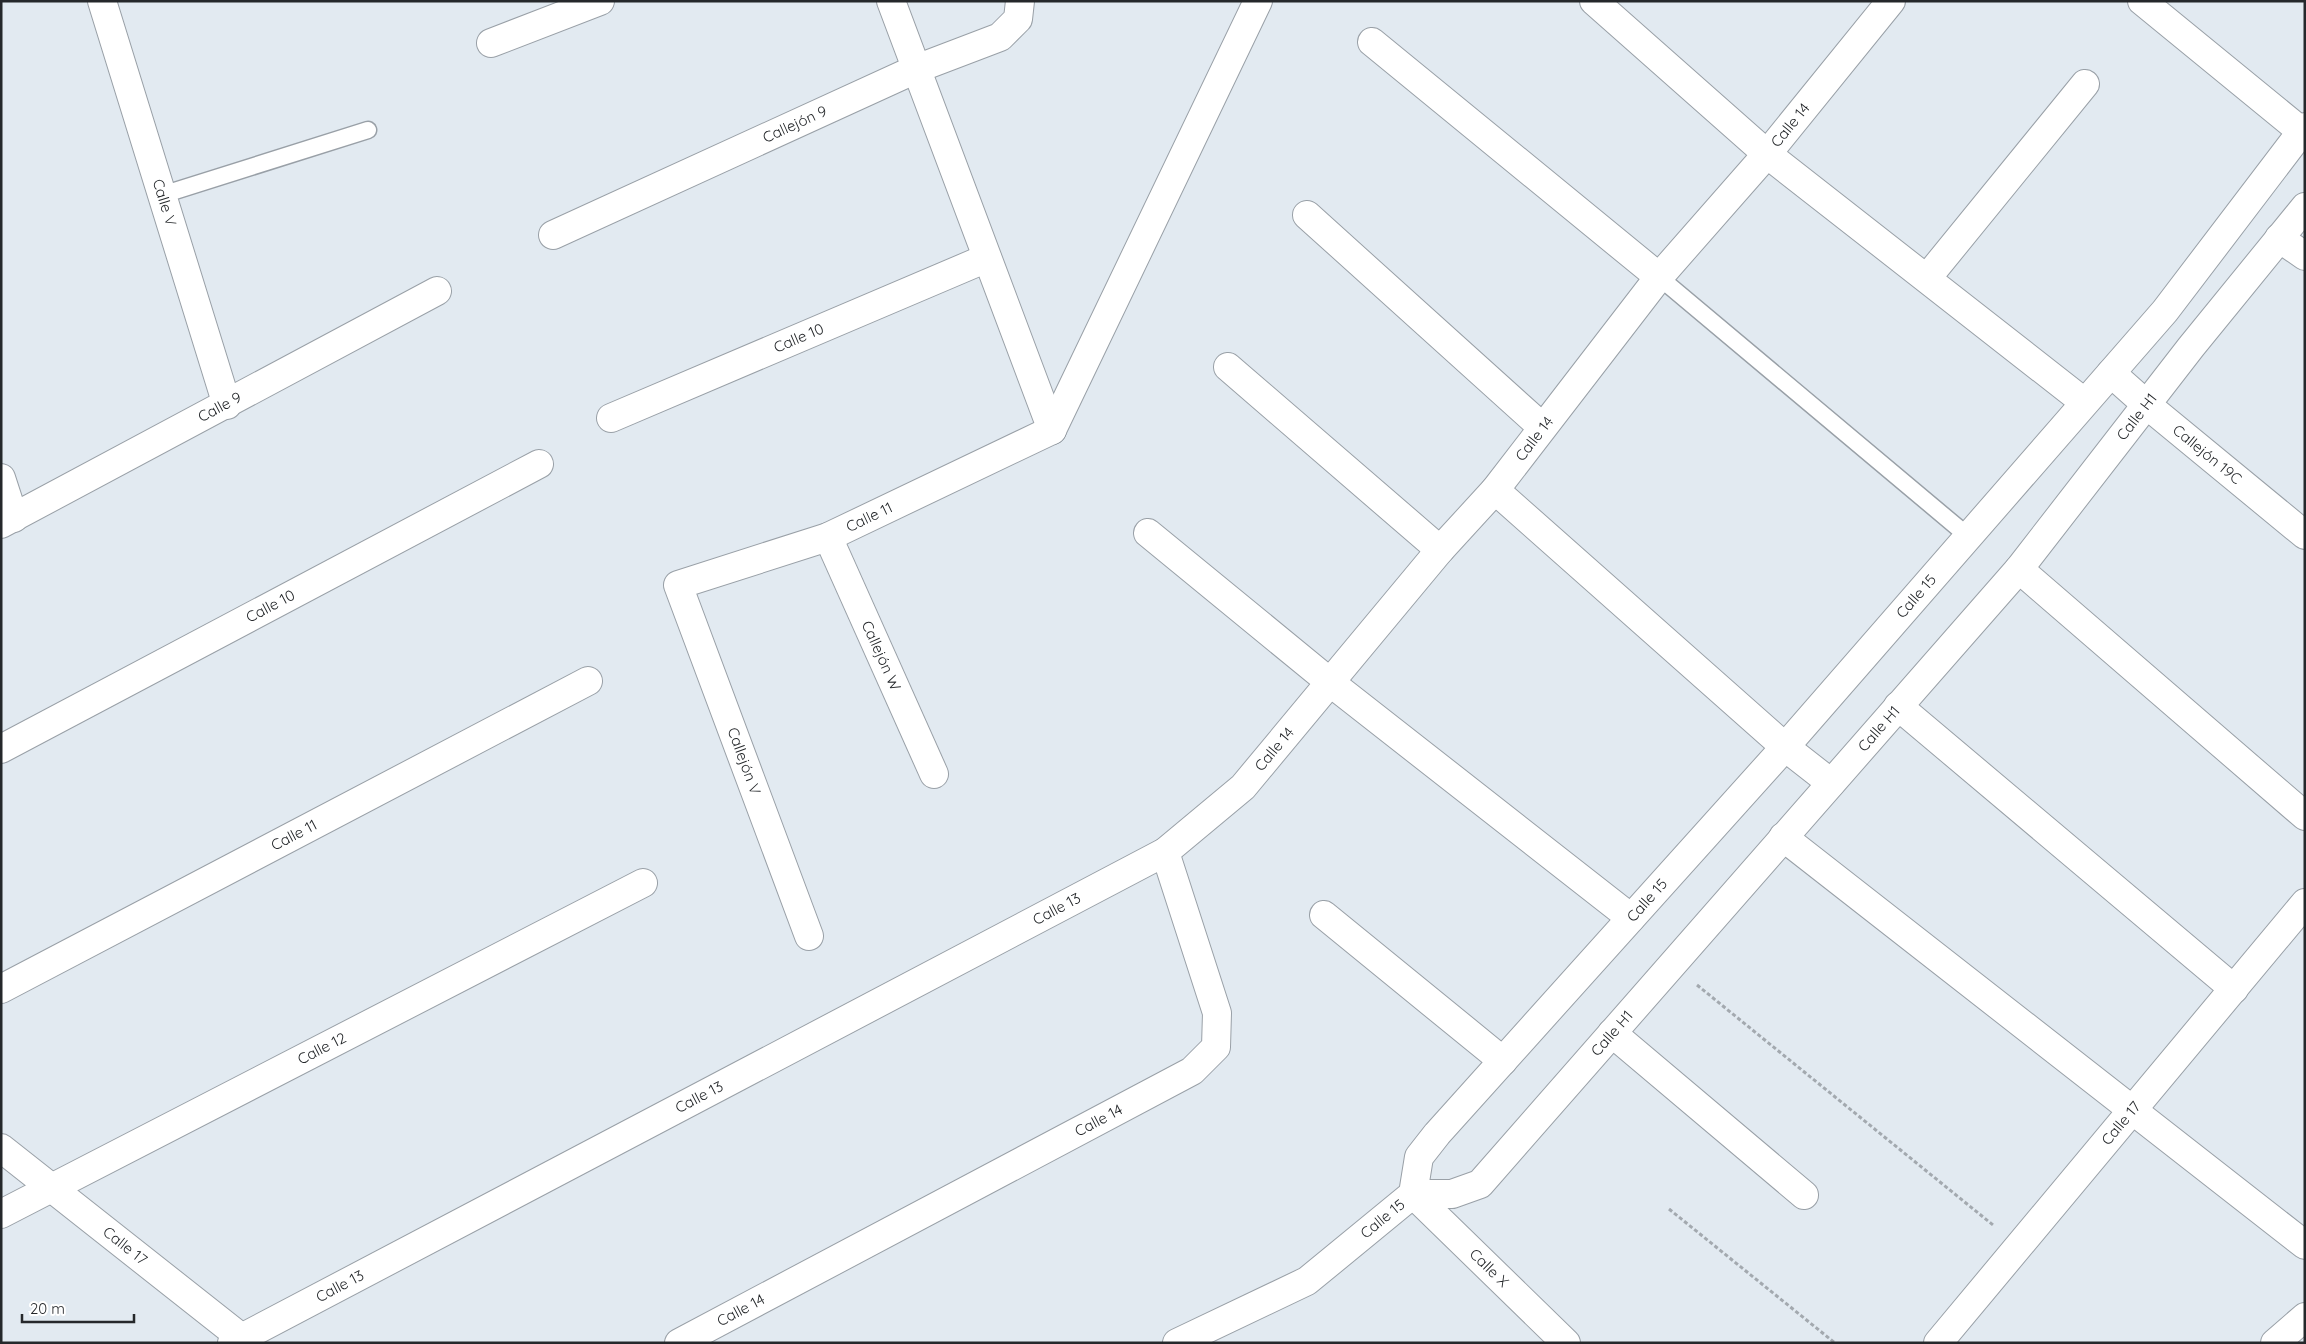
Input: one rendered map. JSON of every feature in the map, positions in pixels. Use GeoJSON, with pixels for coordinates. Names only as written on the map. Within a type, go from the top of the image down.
{"type":"FeatureCollection","features":[{"type":"Feature","properties":{"kind":"street","name":"Calle V"},"geometry":{"type":"LineString","coordinates":[[102,1],[227,405]]}},
{"type":"Feature","properties":{"kind":"street"},"geometry":{"type":"LineString","coordinates":[[491,43],[600,1]]}},
{"type":"Feature","properties":{"kind":"street"},"geometry":{"type":"LineString","coordinates":[[891,1],[1052,430]]}},
{"type":"Feature","properties":{"kind":"street","name":"Callejón 9"},"geometry":{"type":"LineString","coordinates":[[553,235],[916,69],[1000,37],[1018,19],[1020,1]]}},
{"type":"Feature","properties":{"kind":"street"},"geometry":{"type":"LineString","coordinates":[[1052,430],[1258,1]]}},
{"type":"Feature","properties":{"kind":"street"},"geometry":{"type":"LineString","coordinates":[[1594,1],[1767,154],[2084,402],[2164,311],[2303,129],[2142,1]]}},
{"type":"Feature","properties":{"kind":"street","name":"Calle 14"},"geometry":{"type":"LineString","coordinates":[[679,1343],[1192,1071],[1216,1047],[1217,1013],[1165,852],[1242,787],[1331,683],[1440,550],[1495,490],[1542,426],[1659,277],[1767,154],[1891,1]]}},
{"type":"Feature","properties":{"kind":"street"},"geometry":{"type":"LineString","coordinates":[[1372,42],[1659,277]]}},
{"type":"Feature","properties":{"kind":"street"},"geometry":{"type":"LineString","coordinates":[[1927,278],[2085,84]]}},
{"type":"Feature","properties":{"kind":"street","name":"Calle H1"},"geometry":{"type":"LineString","coordinates":[[1413,1194],[1452,1194],[1480,1184],[2019,568],[2305,207]]}},
{"type":"Feature","properties":{"kind":"street"},"geometry":{"type":"LineString","coordinates":[[1306,215],[1542,426]]}},
{"type":"Feature","properties":{"kind":"street"},"geometry":{"type":"LineString","coordinates":[[2279,238],[2305,256]]}},
{"type":"Feature","properties":{"kind":"street","name":"Calle 10"},"geometry":{"type":"LineString","coordinates":[[611,418],[987,258]]}},
{"type":"Feature","properties":{"kind":"street","name":"Calle 9"},"geometry":{"type":"LineString","coordinates":[[8,521],[437,291]]}},
{"type":"Feature","properties":{"kind":"street"},"geometry":{"type":"LineString","coordinates":[[1228,367],[1440,550]]}},
{"type":"Feature","properties":{"kind":"street","name":"Callejón 19C"},"geometry":{"type":"LineString","coordinates":[[2111,373],[2147,405],[2305,534]]}},
{"type":"Feature","properties":{"kind":"street","name":"Calle 15"},"geometry":{"type":"LineString","coordinates":[[1177,1343],[1307,1281],[1413,1194],[1419,1157],[1785,747],[1969,537],[2084,402]]}},
{"type":"Feature","properties":{"kind":"street","name":"Calle 11"},"geometry":{"type":"LineString","coordinates":[[678,586],[828,538],[1052,430]]}},
{"type":"Feature","properties":{"kind":"street","name":"Calle 10"},"geometry":{"type":"LineString","coordinates":[[1,749],[539,464]]}},
{"type":"Feature","properties":{"kind":"street"},"geometry":{"type":"LineString","coordinates":[[1,478],[8,521]]}},
{"type":"Feature","properties":{"kind":"street"},"geometry":{"type":"LineString","coordinates":[[1495,490],[1785,747],[1830,783]]}},
{"type":"Feature","properties":{"kind":"street"},"geometry":{"type":"LineString","coordinates":[[1148,533],[1331,683],[1631,918]]}},
{"type":"Feature","properties":{"kind":"street","name":"Callejón W"},"geometry":{"type":"LineString","coordinates":[[828,538],[934,774]]}},
{"type":"Feature","properties":{"kind":"street"},"geometry":{"type":"LineString","coordinates":[[2019,568],[2305,816]]}},
{"type":"Feature","properties":{"kind":"street","name":"Callejón V"},"geometry":{"type":"LineString","coordinates":[[678,586],[809,936]]}},
{"type":"Feature","properties":{"kind":"street","name":"Calle 11"},"geometry":{"type":"LineString","coordinates":[[1,989],[588,681]]}},
{"type":"Feature","properties":{"kind":"street"},"geometry":{"type":"LineString","coordinates":[[1898,706],[2234,988]]}},
{"type":"Feature","properties":{"kind":"street"},"geometry":{"type":"LineString","coordinates":[[1783,837],[2305,1245]]}},
{"type":"Feature","properties":{"kind":"street","name":"Calle 13"},"geometry":{"type":"LineString","coordinates":[[240,1341],[1165,852]]}},
{"type":"Feature","properties":{"kind":"street","name":"Calle 12"},"geometry":{"type":"LineString","coordinates":[[1,1214],[643,883]]}},
{"type":"Feature","properties":{"kind":"street","name":"Calle 17"},"geometry":{"type":"LineString","coordinates":[[1938,1343],[2305,903]]}},
{"type":"Feature","properties":{"kind":"street"},"geometry":{"type":"LineString","coordinates":[[1324,915],[1503,1061]]}},
{"type":"Feature","properties":{"kind":"street"},"geometry":{"type":"LineString","coordinates":[[1612,1033],[1804,1195]]}},
{"type":"Feature","properties":{"kind":"street","name":"Calle 17"},"geometry":{"type":"LineString","coordinates":[[1,1148],[240,1341]]}},
{"type":"Feature","properties":{"kind":"street","name":"Calle X"},"geometry":{"type":"LineString","coordinates":[[1413,1194],[1553,1339]]}},
{"type":"Feature","properties":{"kind":"street"},"geometry":{"type":"LineString","coordinates":[[2275,1343],[2305,1317]]}},
{"type":"Feature","properties":{"kind":"lane"},"geometry":{"type":"LineString","coordinates":[[162,195],[368,130]]}},
{"type":"Feature","properties":{"kind":"lane"},"geometry":{"type":"LineString","coordinates":[[1659,277],[1969,537]]}},
{"type":"Feature","properties":{"kind":"path"},"geometry":{"type":"LineString","coordinates":[[1672,964],[2019,1246]]}},
{"type":"Feature","properties":{"kind":"path"},"geometry":{"type":"LineString","coordinates":[[1669,1209],[1835,1343]]}}]}
